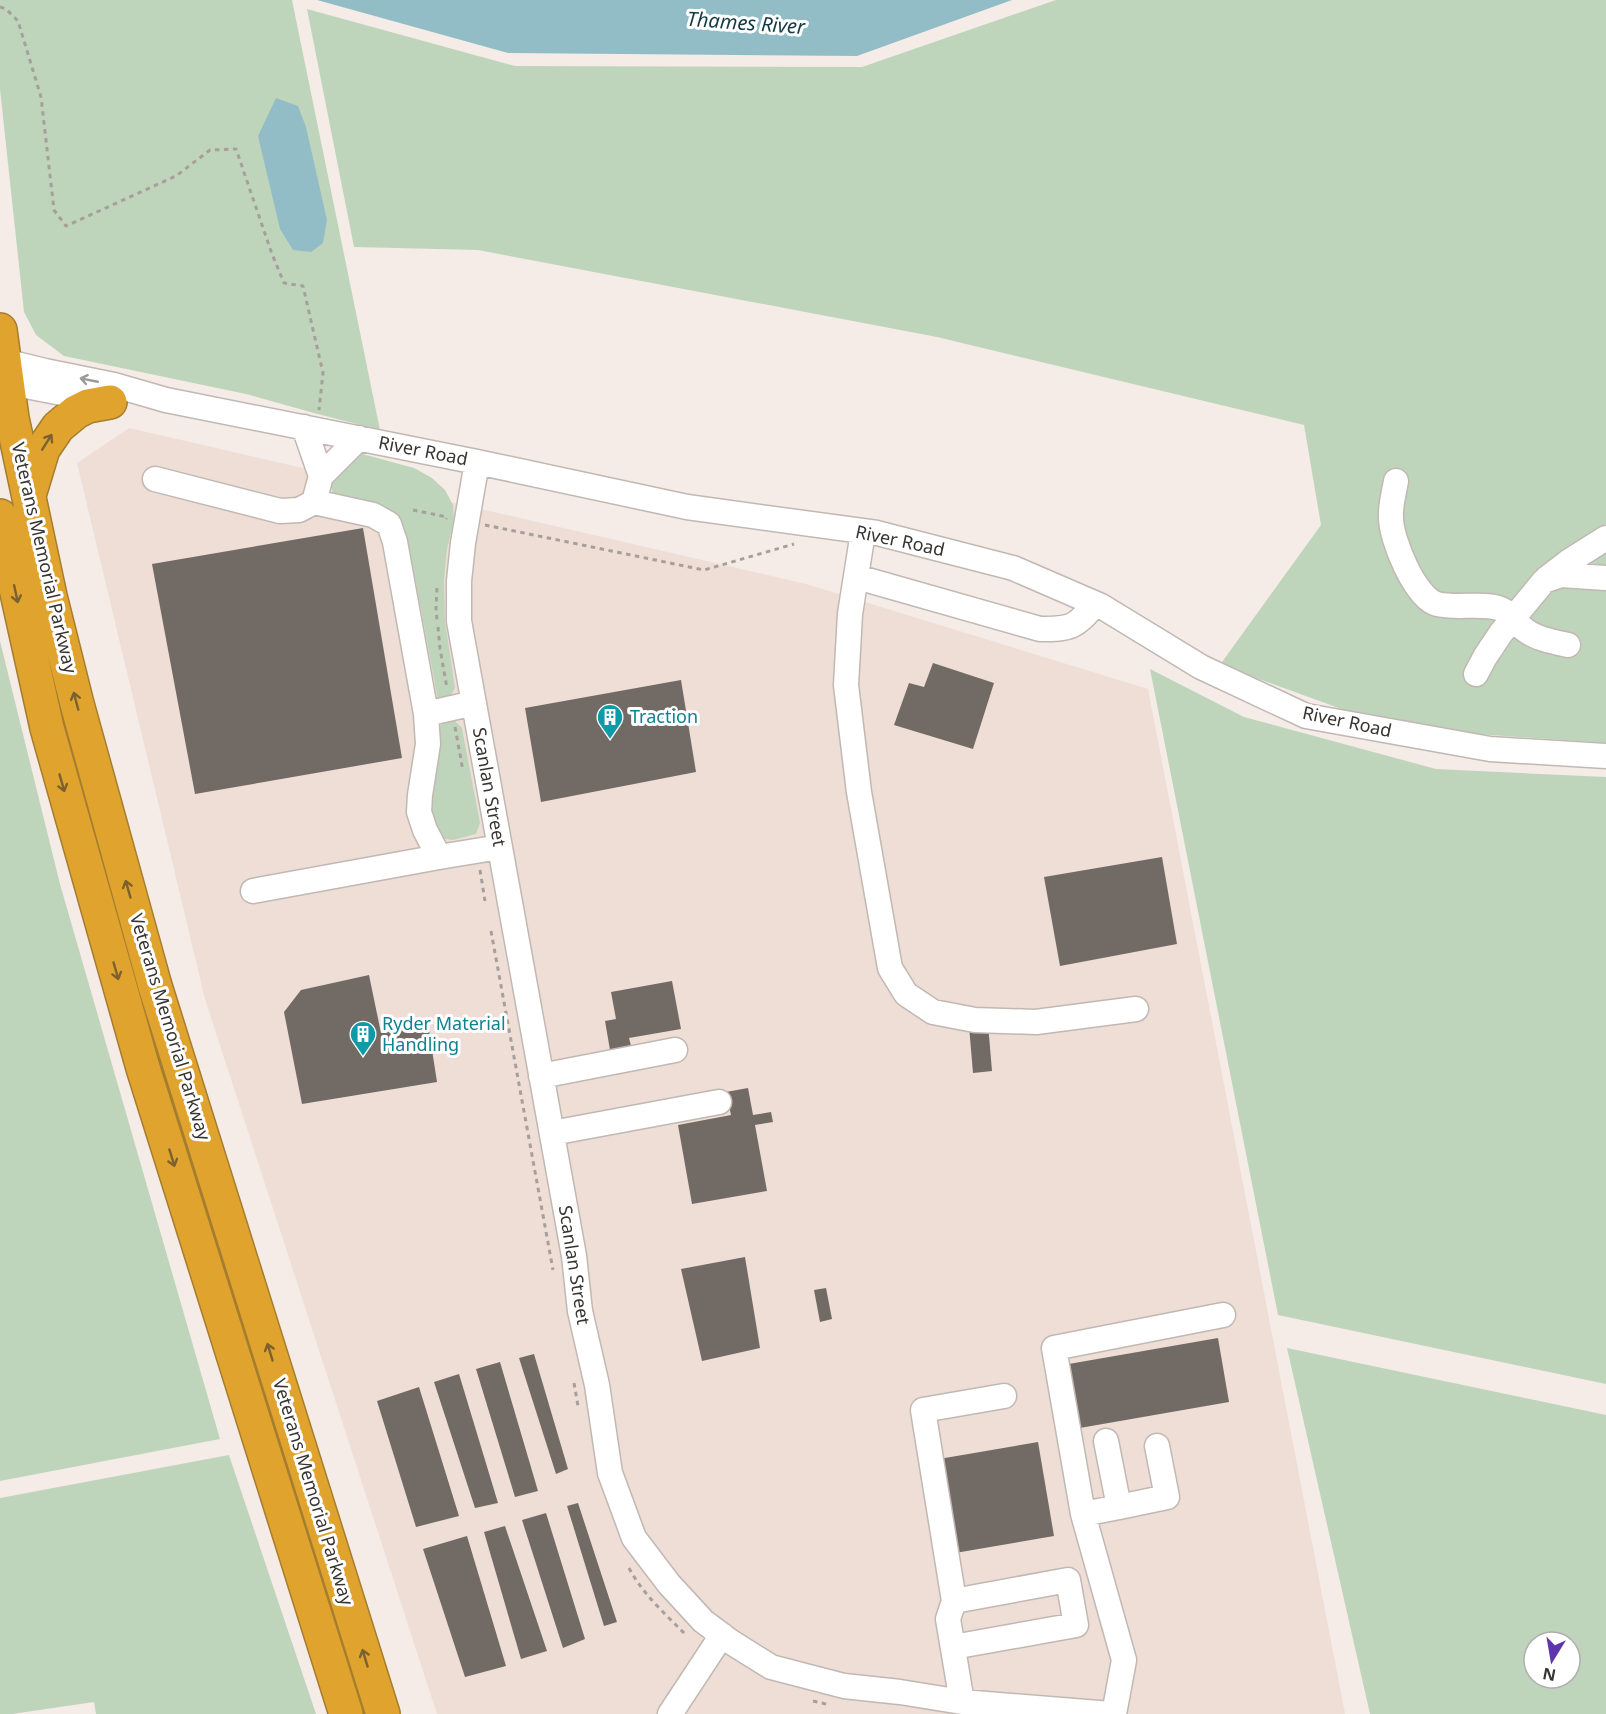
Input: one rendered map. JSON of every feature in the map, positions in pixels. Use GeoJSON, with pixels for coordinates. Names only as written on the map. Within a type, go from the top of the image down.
{"type":"FeatureCollection","features":[{"type":"Feature","properties":{"kind":"highway","name":"Veterans Memorial Parkway"},"geometry":{"type":"LineString","coordinates":[[2,363],[50,596],[77,704],[155,986],[383,1714]]}},
{"type":"Feature","properties":{"kind":"highway"},"geometry":{"type":"LineString","coordinates":[[29,497],[43,449],[58,427],[82,409],[110,402]]}},
{"type":"Feature","properties":{"kind":"highway","name":"Veterans Memorial Parkway"},"geometry":{"type":"LineString","coordinates":[[0,516],[47,728],[140,1056],[346,1714]]}},
{"type":"Feature","properties":{"kind":"street","name":"River Road"},"geometry":{"type":"LineString","coordinates":[[2,363],[67,395],[110,402],[166,400]]}},
{"type":"Feature","properties":{"kind":"street","name":"River Road"},"geometry":{"type":"LineString","coordinates":[[2,363],[114,384],[166,400],[477,462],[687,507],[877,534],[1013,568],[1095,604],[1201,667],[1306,716],[1490,749],[1606,756]]}},
{"type":"Feature","properties":{"kind":"street"},"geometry":{"type":"LineString","coordinates":[[310,428],[321,476],[314,502]]}},
{"type":"Feature","properties":{"kind":"street"},"geometry":{"type":"LineString","coordinates":[[321,476],[359,438]]}},
{"type":"Feature","properties":{"kind":"street","name":"Scanlan Street"},"geometry":{"type":"LineString","coordinates":[[477,462],[463,543],[459,582],[459,621],[574,1256],[580,1311],[597,1384],[610,1473],[634,1538],[669,1584],[703,1621],[771,1667],[844,1686],[962,1702],[1112,1714]]}},
{"type":"Feature","properties":{"kind":"street"},"geometry":{"type":"LineString","coordinates":[[155,480],[280,511],[299,510],[314,502],[373,515],[389,524],[395,542],[426,714],[428,744],[419,812],[425,830],[439,857]]}},
{"type":"Feature","properties":{"kind":"street"},"geometry":{"type":"LineString","coordinates":[[1396,481],[1390,519],[1395,539],[1400,556],[1427,598],[1434,603],[1447,606],[1500,608],[1526,631],[1541,638],[1568,645]]}},
{"type":"Feature","properties":{"kind":"street"},"geometry":{"type":"LineString","coordinates":[[863,532],[850,614],[846,686],[859,792],[890,968],[906,994],[933,1012],[975,1020],[1036,1022],[1136,1008]]}},
{"type":"Feature","properties":{"kind":"street"},"geometry":{"type":"LineString","coordinates":[[1476,674],[1491,647],[1544,581],[1568,562],[1606,538]]}},
{"type":"Feature","properties":{"kind":"street"},"geometry":{"type":"LineString","coordinates":[[1544,581],[1561,575],[1606,578]]}},
{"type":"Feature","properties":{"kind":"street"},"geometry":{"type":"LineString","coordinates":[[857,577],[1040,629],[1064,629],[1080,621],[1095,604]]}},
{"type":"Feature","properties":{"kind":"street"},"geometry":{"type":"LineString","coordinates":[[426,714],[474,703]]}},
{"type":"Feature","properties":{"kind":"street"},"geometry":{"type":"LineString","coordinates":[[253,891],[500,848]]}},
{"type":"Feature","properties":{"kind":"street"},"geometry":{"type":"LineString","coordinates":[[541,1076],[675,1050]]}},
{"type":"Feature","properties":{"kind":"street"},"geometry":{"type":"LineString","coordinates":[[552,1133],[719,1102]]}},
{"type":"Feature","properties":{"kind":"street"},"geometry":{"type":"LineString","coordinates":[[1112,1714],[1124,1660],[1083,1514],[1054,1348],[1223,1315]]}},
{"type":"Feature","properties":{"kind":"street"},"geometry":{"type":"LineString","coordinates":[[962,1702],[948,1619],[954,1601],[923,1410],[1004,1396]]}},
{"type":"Feature","properties":{"kind":"street"},"geometry":{"type":"LineString","coordinates":[[1106,1441],[1119,1507]]}},
{"type":"Feature","properties":{"kind":"street"},"geometry":{"type":"LineString","coordinates":[[1083,1514],[1167,1497],[1156,1446]]}},
{"type":"Feature","properties":{"kind":"street"},"geometry":{"type":"LineString","coordinates":[[953,1647],[1076,1625],[1068,1580],[954,1601]]}},
{"type":"Feature","properties":{"kind":"street"},"geometry":{"type":"LineString","coordinates":[[670,1714],[722,1635]]}},
{"type":"Feature","properties":{"kind":"path"},"geometry":{"type":"LineString","coordinates":[[0,7],[6,9],[18,21],[41,98],[54,210],[66,226],[176,176],[210,150],[236,149],[272,255],[284,282],[303,286],[323,374],[310,428]]}},
{"type":"Feature","properties":{"kind":"path"},"geometry":{"type":"LineString","coordinates":[[484,525],[704,570],[796,543]]}},
{"type":"Feature","properties":{"kind":"path"},"geometry":{"type":"LineString","coordinates":[[480,870],[485,901]]}},
{"type":"Feature","properties":{"kind":"path"},"geometry":{"type":"LineString","coordinates":[[491,931],[553,1269]]}},
{"type":"Feature","properties":{"kind":"shaded area"},"geometry":{"type":"Polygon","coordinates":[[[129,428],[806,584],[1148,689],[1345,1714],[437,1714],[205,999],[77,463],[129,428]]]}},
{"type":"Feature","properties":{"kind":"green space"},"geometry":{"type":"Polygon","coordinates":[[[0,0],[292,0],[380,430],[246,394],[64,356],[36,335],[24,312],[0,89],[0,0]]]}},
{"type":"Feature","properties":{"kind":"green space"},"geometry":{"type":"Polygon","coordinates":[[[1056,0],[1606,0],[1606,743],[1434,731],[1347,711],[1237,671],[1222,662],[1321,525],[1304,425],[937,337],[478,250],[354,247],[307,9],[515,66],[862,67],[1056,0]]]}},
{"type":"Feature","properties":{"kind":"green space"},"geometry":{"type":"Polygon","coordinates":[[[355,452],[414,468],[432,478],[445,490],[453,505],[454,520],[447,549],[444,580],[445,621],[455,688],[449,699],[438,700],[407,535],[397,520],[334,496],[332,476],[339,466],[355,452]]]}},
{"type":"Feature","properties":{"kind":"green space"},"geometry":{"type":"Polygon","coordinates":[[[0,641],[60,884],[220,1439],[0,1481],[0,641]]]}},
{"type":"Feature","properties":{"kind":"green space"},"geometry":{"type":"Polygon","coordinates":[[[1150,669],[1244,717],[1436,769],[1606,777],[1606,1384],[1278,1315],[1150,669]]]}},
{"type":"Feature","properties":{"kind":"green space"},"geometry":{"type":"Polygon","coordinates":[[[454,720],[462,728],[480,823],[476,834],[453,840],[438,838],[427,796],[438,729],[444,722],[454,720]]]}},
{"type":"Feature","properties":{"kind":"green space"},"geometry":{"type":"Polygon","coordinates":[[[1287,1348],[1606,1415],[1606,1714],[1370,1714],[1287,1348]]]}},
{"type":"Feature","properties":{"kind":"green space"},"geometry":{"type":"Polygon","coordinates":[[[229,1455],[316,1714],[96,1714],[94,1702],[0,1714],[0,1498],[229,1455]]]}},
{"type":"Feature","properties":{"kind":"water","name":"Thames River"},"geometry":{"type":"Polygon","coordinates":[[[317,0],[1012,0],[857,56],[508,53],[317,0]]]}},
{"type":"Feature","properties":{"kind":"water"},"geometry":{"type":"Polygon","coordinates":[[[276,98],[298,106],[306,127],[327,220],[323,243],[311,252],[293,250],[280,229],[258,136],[276,98]]]}},
{"type":"Feature","properties":{"kind":"building"},"geometry":{"type":"Polygon","coordinates":[[[363,528],[402,758],[195,794],[152,564],[363,528]]]}},
{"type":"Feature","properties":{"kind":"building"},"geometry":{"type":"Polygon","coordinates":[[[933,663],[994,683],[973,749],[894,725],[909,683],[924,687],[933,663]]]}},
{"type":"Feature","properties":{"kind":"building","name":"Traction"},"geometry":{"type":"Polygon","coordinates":[[[681,680],[696,772],[541,802],[525,708],[681,680]]]}},
{"type":"Feature","properties":{"kind":"building"},"geometry":{"type":"Polygon","coordinates":[[[1162,857],[1177,944],[1060,966],[1044,877],[1162,857]]]}},
{"type":"Feature","properties":{"kind":"building","name":"Ryder Material Handling"},"geometry":{"type":"Polygon","coordinates":[[[369,975],[381,1033],[428,1024],[437,1082],[302,1104],[284,1012],[301,990],[369,975]]]}},
{"type":"Feature","properties":{"kind":"building"},"geometry":{"type":"Polygon","coordinates":[[[672,981],[681,1029],[629,1038],[631,1046],[610,1050],[605,1021],[616,1019],[611,992],[672,981]]]}},
{"type":"Feature","properties":{"kind":"building"},"geometry":{"type":"Polygon","coordinates":[[[988,1024],[992,1071],[973,1073],[969,1026],[988,1024]]]}},
{"type":"Feature","properties":{"kind":"building"},"geometry":{"type":"Polygon","coordinates":[[[748,1088],[753,1115],[771,1112],[773,1122],[755,1125],[767,1191],[692,1204],[678,1125],[731,1115],[726,1092],[748,1088]]]}},
{"type":"Feature","properties":{"kind":"building"},"geometry":{"type":"Polygon","coordinates":[[[745,1257],[760,1348],[702,1361],[681,1269],[745,1257]]]}},
{"type":"Feature","properties":{"kind":"building"},"geometry":{"type":"Polygon","coordinates":[[[826,1288],[832,1319],[820,1322],[814,1290],[826,1288]]]}},
{"type":"Feature","properties":{"kind":"building"},"geometry":{"type":"Polygon","coordinates":[[[1218,1338],[1229,1402],[1074,1429],[1063,1365],[1218,1338]]]}},
{"type":"Feature","properties":{"kind":"building"},"geometry":{"type":"Polygon","coordinates":[[[534,1354],[568,1469],[556,1474],[519,1358],[534,1354]]]}},
{"type":"Feature","properties":{"kind":"building"},"geometry":{"type":"Polygon","coordinates":[[[500,1362],[538,1491],[515,1497],[476,1369],[500,1362]]]}},
{"type":"Feature","properties":{"kind":"building"},"geometry":{"type":"Polygon","coordinates":[[[459,1374],[498,1503],[475,1508],[434,1382],[459,1374]]]}},
{"type":"Feature","properties":{"kind":"building"},"geometry":{"type":"Polygon","coordinates":[[[419,1387],[459,1516],[416,1527],[377,1401],[419,1387]]]}},
{"type":"Feature","properties":{"kind":"building"},"geometry":{"type":"Polygon","coordinates":[[[1038,1442],[1054,1536],[955,1553],[939,1459],[1038,1442]]]}},
{"type":"Feature","properties":{"kind":"building"},"geometry":{"type":"Polygon","coordinates":[[[578,1503],[617,1622],[604,1626],[567,1506],[578,1503]]]}},
{"type":"Feature","properties":{"kind":"building"},"geometry":{"type":"Polygon","coordinates":[[[546,1513],[585,1639],[563,1648],[522,1520],[546,1513]]]}},
{"type":"Feature","properties":{"kind":"building"},"geometry":{"type":"Polygon","coordinates":[[[505,1526],[547,1651],[521,1659],[484,1532],[505,1526]]]}},
{"type":"Feature","properties":{"kind":"building"},"geometry":{"type":"Polygon","coordinates":[[[467,1536],[506,1666],[465,1677],[423,1549],[467,1536]]]}},
{"type":"Feature","properties":{"kind":"place","name":"Traction"},"geometry":{"type":"Point","coordinates":[610,740]}},
{"type":"Feature","properties":{"kind":"place","name":"Ryder Material Handling"},"geometry":{"type":"Point","coordinates":[363,1057]}}]}
